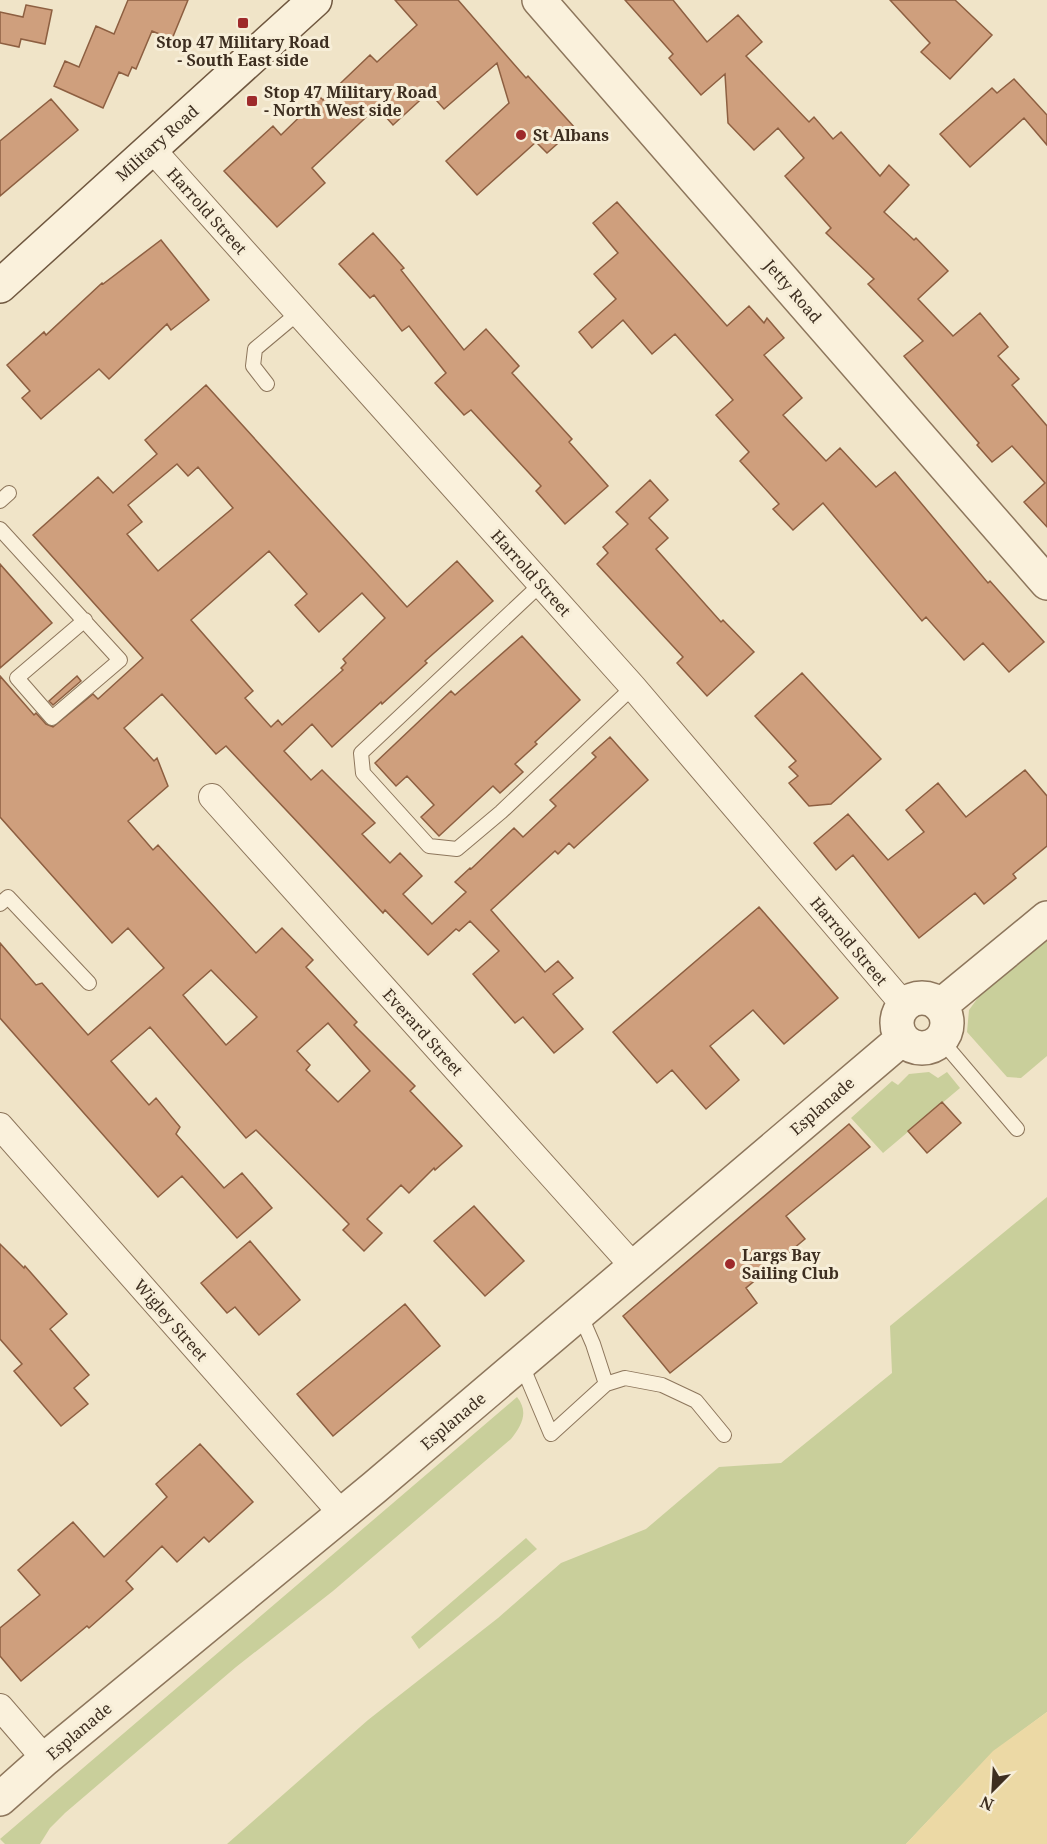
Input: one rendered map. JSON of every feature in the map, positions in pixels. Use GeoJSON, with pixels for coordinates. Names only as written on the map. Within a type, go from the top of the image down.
{"type":"FeatureCollection","features":[{"type":"Feature","properties":{"kind":"street","name":"Military Road"},"geometry":{"type":"LineString","coordinates":[[0,286],[315,0]]}},
{"type":"Feature","properties":{"kind":"street","name":"Jetty Road"},"geometry":{"type":"LineString","coordinates":[[539,0],[1047,583]]}},
{"type":"Feature","properties":{"kind":"street","name":"Harrold Street"},"geometry":{"type":"LineString","coordinates":[[151,148],[633,687],[904,1005]]}},
{"type":"Feature","properties":{"kind":"street","name":"Everard Street"},"geometry":{"type":"LineString","coordinates":[[212,797],[634,1267]]}},
{"type":"Feature","properties":{"kind":"street"},"geometry":{"type":"LineString","coordinates":[[940,1006],[1047,918]]}},
{"type":"Feature","properties":{"kind":"street"},"geometry":{"type":"LineString","coordinates":[[925,998],[940,1006],[947,1021],[945,1034],[941,1040],[935,1045],[918,1049],[902,1039],[896,1020],[904,1005],[910,1001],[925,998]]}},
{"type":"Feature","properties":{"kind":"street","name":"Esplanade"},"geometry":{"type":"LineString","coordinates":[[0,1799],[45,1759],[342,1514],[902,1039]]}},
{"type":"Feature","properties":{"kind":"street","name":"Wigley Street"},"geometry":{"type":"LineString","coordinates":[[0,1126],[342,1514]]}},
{"type":"Feature","properties":{"kind":"street"},"geometry":{"type":"LineString","coordinates":[[0,1707],[45,1759]]}},
{"type":"Feature","properties":{"kind":"lane"},"geometry":{"type":"LineString","coordinates":[[267,384],[253,366],[255,349],[298,313]]}},
{"type":"Feature","properties":{"kind":"lane"},"geometry":{"type":"LineString","coordinates":[[0,529],[85,620],[120,660],[52,718],[17,678],[85,620]]}},
{"type":"Feature","properties":{"kind":"lane"},"geometry":{"type":"LineString","coordinates":[[541,584],[362,753],[363,773],[429,846],[457,849],[501,812],[633,687]]}},
{"type":"Feature","properties":{"kind":"lane"},"geometry":{"type":"LineString","coordinates":[[0,904],[8,897],[89,983]]}},
{"type":"Feature","properties":{"kind":"lane"},"geometry":{"type":"LineString","coordinates":[[941,1040],[1017,1129]]}},
{"type":"Feature","properties":{"kind":"lane"},"geometry":{"type":"LineString","coordinates":[[579,1312],[593,1344],[606,1384]]}},
{"type":"Feature","properties":{"kind":"lane"},"geometry":{"type":"LineString","coordinates":[[521,1363],[551,1434],[606,1384],[626,1378],[662,1385],[696,1401],[724,1436]]}},
{"type":"Feature","properties":{"kind":"green space"},"geometry":{"type":"Polygon","coordinates":[[[1047,938],[1047,1056],[1021,1078],[1007,1077],[967,1032],[969,1010],[983,991],[1047,938]]]}},
{"type":"Feature","properties":{"kind":"green space"},"geometry":{"type":"Polygon","coordinates":[[[929,1072],[938,1078],[947,1072],[960,1088],[883,1153],[851,1118],[892,1081],[898,1085],[909,1074],[929,1072]]]}},
{"type":"Feature","properties":{"kind":"green space"},"geometry":{"type":"Polygon","coordinates":[[[1047,1197],[1047,1712],[993,1752],[906,1844],[227,1844],[368,1720],[498,1618],[561,1563],[646,1529],[719,1467],[781,1463],[892,1373],[890,1326],[1047,1197]]]}},
{"type":"Feature","properties":{"kind":"green space"},"geometry":{"type":"Polygon","coordinates":[[[517,1397],[523,1408],[523,1418],[511,1439],[333,1591],[236,1667],[65,1813],[50,1828],[40,1844],[5,1844],[0,1839],[517,1397]]]}},
{"type":"Feature","properties":{"kind":"green space"},"geometry":{"type":"Polygon","coordinates":[[[526,1538],[537,1549],[419,1649],[411,1637],[526,1538]]]}},
{"type":"Feature","properties":{"kind":"sand"},"geometry":{"type":"Polygon","coordinates":[[[1047,1712],[1047,1844],[906,1844],[993,1751],[1047,1712]]]}},
{"type":"Feature","properties":{"kind":"building"},"geometry":{"type":"Polygon","coordinates":[[[128,0],[188,0],[172,39],[152,31],[136,69],[132,67],[128,76],[119,72],[103,108],[54,86],[65,61],[79,67],[96,26],[114,34],[128,0]]]}},
{"type":"Feature","properties":{"kind":"building"},"geometry":{"type":"Polygon","coordinates":[[[395,0],[458,0],[526,78],[528,76],[575,128],[547,153],[536,142],[477,195],[446,161],[509,103],[497,63],[444,109],[429,92],[393,125],[377,107],[312,168],[325,183],[277,227],[224,171],[273,126],[281,135],[320,97],[323,100],[370,55],[377,62],[417,25],[395,0]]]}},
{"type":"Feature","properties":{"kind":"building"},"geometry":{"type":"Polygon","coordinates":[[[625,0],[673,0],[707,42],[738,15],[762,42],[746,56],[809,122],[814,117],[833,139],[841,132],[880,176],[889,165],[909,185],[884,212],[914,240],[916,238],[948,271],[918,299],[953,336],[980,313],[1008,347],[998,356],[1019,379],[1012,385],[1047,426],[1047,527],[1024,502],[1045,483],[1012,446],[992,462],[977,445],[979,443],[904,356],[923,341],[868,284],[874,279],[826,233],[831,228],[785,176],[804,158],[778,128],[754,150],[728,123],[725,74],[701,95],[669,58],[673,54],[625,0]]]}},
{"type":"Feature","properties":{"kind":"building"},"geometry":{"type":"Polygon","coordinates":[[[890,0],[955,0],[992,35],[950,79],[921,52],[930,43],[890,0]]]}},
{"type":"Feature","properties":{"kind":"building"},"geometry":{"type":"Polygon","coordinates":[[[26,5],[52,10],[45,44],[21,39],[19,47],[0,43],[0,12],[23,17],[26,5]]]}},
{"type":"Feature","properties":{"kind":"building"},"geometry":{"type":"Polygon","coordinates":[[[1014,79],[1047,115],[1047,145],[1024,118],[970,167],[940,134],[992,88],[997,93],[1014,79]]]}},
{"type":"Feature","properties":{"kind":"building"},"geometry":{"type":"Polygon","coordinates":[[[51,99],[78,130],[0,196],[0,141],[51,99]]]}},
{"type":"Feature","properties":{"kind":"building"},"geometry":{"type":"Polygon","coordinates":[[[617,202],[727,326],[749,306],[764,323],[767,318],[784,338],[764,355],[802,398],[783,415],[826,461],[840,448],[876,487],[895,472],[988,583],[990,581],[1044,642],[1009,672],[983,643],[964,660],[926,617],[922,621],[823,503],[793,530],[773,509],[779,504],[740,461],[749,452],[716,415],[733,400],[675,334],[652,354],[623,320],[592,348],[579,332],[616,299],[594,274],[618,253],[593,223],[617,202]]]}},
{"type":"Feature","properties":{"kind":"building"},"geometry":{"type":"Polygon","coordinates":[[[373,233],[404,268],[401,270],[464,350],[486,329],[519,366],[512,373],[572,439],[569,442],[608,486],[565,524],[536,491],[541,486],[471,410],[464,415],[435,383],[446,373],[409,326],[402,331],[374,295],[370,298],[339,264],[373,233]]]}},
{"type":"Feature","properties":{"kind":"building"},"geometry":{"type":"Polygon","coordinates":[[[161,240],[209,300],[171,330],[167,324],[109,379],[99,369],[41,419],[22,398],[30,391],[7,365],[44,332],[46,335],[102,283],[161,240]]]}},
{"type":"Feature","properties":{"kind":"building"},"geometry":{"type":"Polygon","coordinates":[[[206,385],[407,607],[457,561],[493,601],[332,747],[312,724],[284,751],[311,780],[322,770],[375,823],[362,834],[390,863],[400,853],[422,876],[403,894],[432,924],[466,892],[455,882],[514,828],[523,837],[556,806],[550,800],[596,757],[592,753],[610,737],[648,780],[574,848],[569,843],[558,854],[555,851],[491,910],[545,972],[558,961],[573,978],[553,994],[583,1029],[554,1053],[523,1017],[515,1023],[473,974],[499,951],[470,921],[459,931],[456,929],[428,955],[385,910],[383,913],[226,746],[216,754],[162,694],[124,728],[154,761],[157,758],[168,786],[128,821],[153,850],[158,845],[256,953],[282,928],[313,960],[306,967],[357,1022],[354,1025],[415,1086],[410,1091],[462,1146],[435,1170],[434,1168],[409,1193],[401,1185],[367,1219],[382,1233],[364,1251],[343,1230],[349,1224],[256,1130],[246,1138],[150,1027],[111,1061],[149,1105],[156,1098],[180,1127],[176,1134],[224,1188],[242,1173],[272,1208],[237,1238],[182,1176],[158,1197],[0,1018],[0,943],[36,985],[42,983],[88,1035],[164,968],[128,928],[112,943],[0,817],[0,676],[34,715],[36,713],[46,724],[53,727],[93,694],[98,699],[143,658],[33,535],[98,477],[113,493],[157,454],[145,440],[206,385]],[[177,464],[128,505],[142,522],[127,534],[158,571],[233,508],[198,467],[188,476],[177,464]],[[269,551],[191,620],[253,691],[245,698],[271,727],[278,720],[282,725],[343,670],[341,668],[346,663],[343,659],[385,618],[362,593],[319,632],[295,605],[307,594],[269,551]],[[211,970],[183,995],[226,1045],[257,1017],[211,970]],[[328,1023],[297,1051],[310,1065],[306,1070],[338,1102],[370,1071],[328,1023]]]}},
{"type":"Feature","properties":{"kind":"building"},"geometry":{"type":"Polygon","coordinates":[[[650,480],[668,500],[649,518],[668,538],[656,549],[721,622],[723,620],[754,652],[707,696],[677,663],[683,657],[597,564],[608,553],[603,547],[628,524],[616,512],[650,480]]]}},
{"type":"Feature","properties":{"kind":"building"},"geometry":{"type":"Polygon","coordinates":[[[0,564],[52,623],[0,668],[0,564]]]}},
{"type":"Feature","properties":{"kind":"building"},"geometry":{"type":"Polygon","coordinates":[[[522,636],[580,700],[515,764],[523,772],[500,793],[493,786],[439,836],[421,817],[434,805],[407,776],[396,786],[375,763],[451,691],[455,695],[522,636]]]}},
{"type":"Feature","properties":{"kind":"building"},"geometry":{"type":"Polygon","coordinates":[[[802,673],[881,759],[831,804],[809,806],[789,783],[798,776],[789,767],[796,761],[755,716],[802,673]]]}},
{"type":"Feature","properties":{"kind":"building"},"geometry":{"type":"Polygon","coordinates":[[[77,676],[81,681],[53,705],[49,701],[77,676]]]}},
{"type":"Feature","properties":{"kind":"building"},"geometry":{"type":"Polygon","coordinates":[[[1025,770],[1047,796],[1047,846],[1013,874],[1016,878],[984,904],[975,893],[919,938],[853,855],[836,870],[814,843],[848,814],[888,860],[924,832],[906,810],[938,783],[966,817],[1025,770]]]}},
{"type":"Feature","properties":{"kind":"building"},"geometry":{"type":"Polygon","coordinates":[[[759,907],[838,998],[784,1044],[753,1010],[710,1046],[739,1080],[706,1109],[672,1070],[657,1083],[613,1032],[759,907]]]}},
{"type":"Feature","properties":{"kind":"building"},"geometry":{"type":"Polygon","coordinates":[[[942,1102],[961,1123],[927,1153],[908,1131],[942,1102]]]}},
{"type":"Feature","properties":{"kind":"building","name":"Largs Bay Sailing Club"},"geometry":{"type":"Polygon","coordinates":[[[849,1124],[870,1147],[786,1216],[805,1239],[746,1288],[757,1303],[670,1373],[623,1316],[849,1124]]]}},
{"type":"Feature","properties":{"kind":"building"},"geometry":{"type":"Polygon","coordinates":[[[474,1206],[524,1261],[485,1296],[434,1241],[474,1206]]]}},
{"type":"Feature","properties":{"kind":"building"},"geometry":{"type":"Polygon","coordinates":[[[250,1241],[300,1300],[259,1335],[235,1307],[227,1313],[201,1283],[250,1241]]]}},
{"type":"Feature","properties":{"kind":"building"},"geometry":{"type":"Polygon","coordinates":[[[0,1244],[24,1268],[25,1266],[67,1314],[50,1329],[89,1375],[74,1388],[88,1404],[61,1426],[14,1371],[22,1364],[0,1339],[0,1244]]]}},
{"type":"Feature","properties":{"kind":"building"},"geometry":{"type":"Polygon","coordinates":[[[405,1304],[440,1346],[333,1436],[297,1394],[405,1304]]]}},
{"type":"Feature","properties":{"kind":"building"},"geometry":{"type":"Polygon","coordinates":[[[200,1444],[253,1502],[209,1542],[204,1537],[177,1562],[162,1546],[126,1581],[133,1589],[89,1628],[87,1626],[21,1681],[0,1656],[0,1628],[40,1595],[18,1570],[73,1522],[104,1557],[167,1497],[156,1484],[200,1444]]]}},
{"type":"Feature","properties":{"kind":"place","name":"Stop 47 Military Road - South East side"},"geometry":{"type":"Point","coordinates":[243,23]}},
{"type":"Feature","properties":{"kind":"place","name":"Stop 47 Military Road - North West side"},"geometry":{"type":"Point","coordinates":[252,101]}},
{"type":"Feature","properties":{"kind":"place","name":"St Albans"},"geometry":{"type":"Point","coordinates":[521,135]}},
{"type":"Feature","properties":{"kind":"place","name":"Largs Bay Sailing Club"},"geometry":{"type":"Point","coordinates":[730,1264]}}]}
